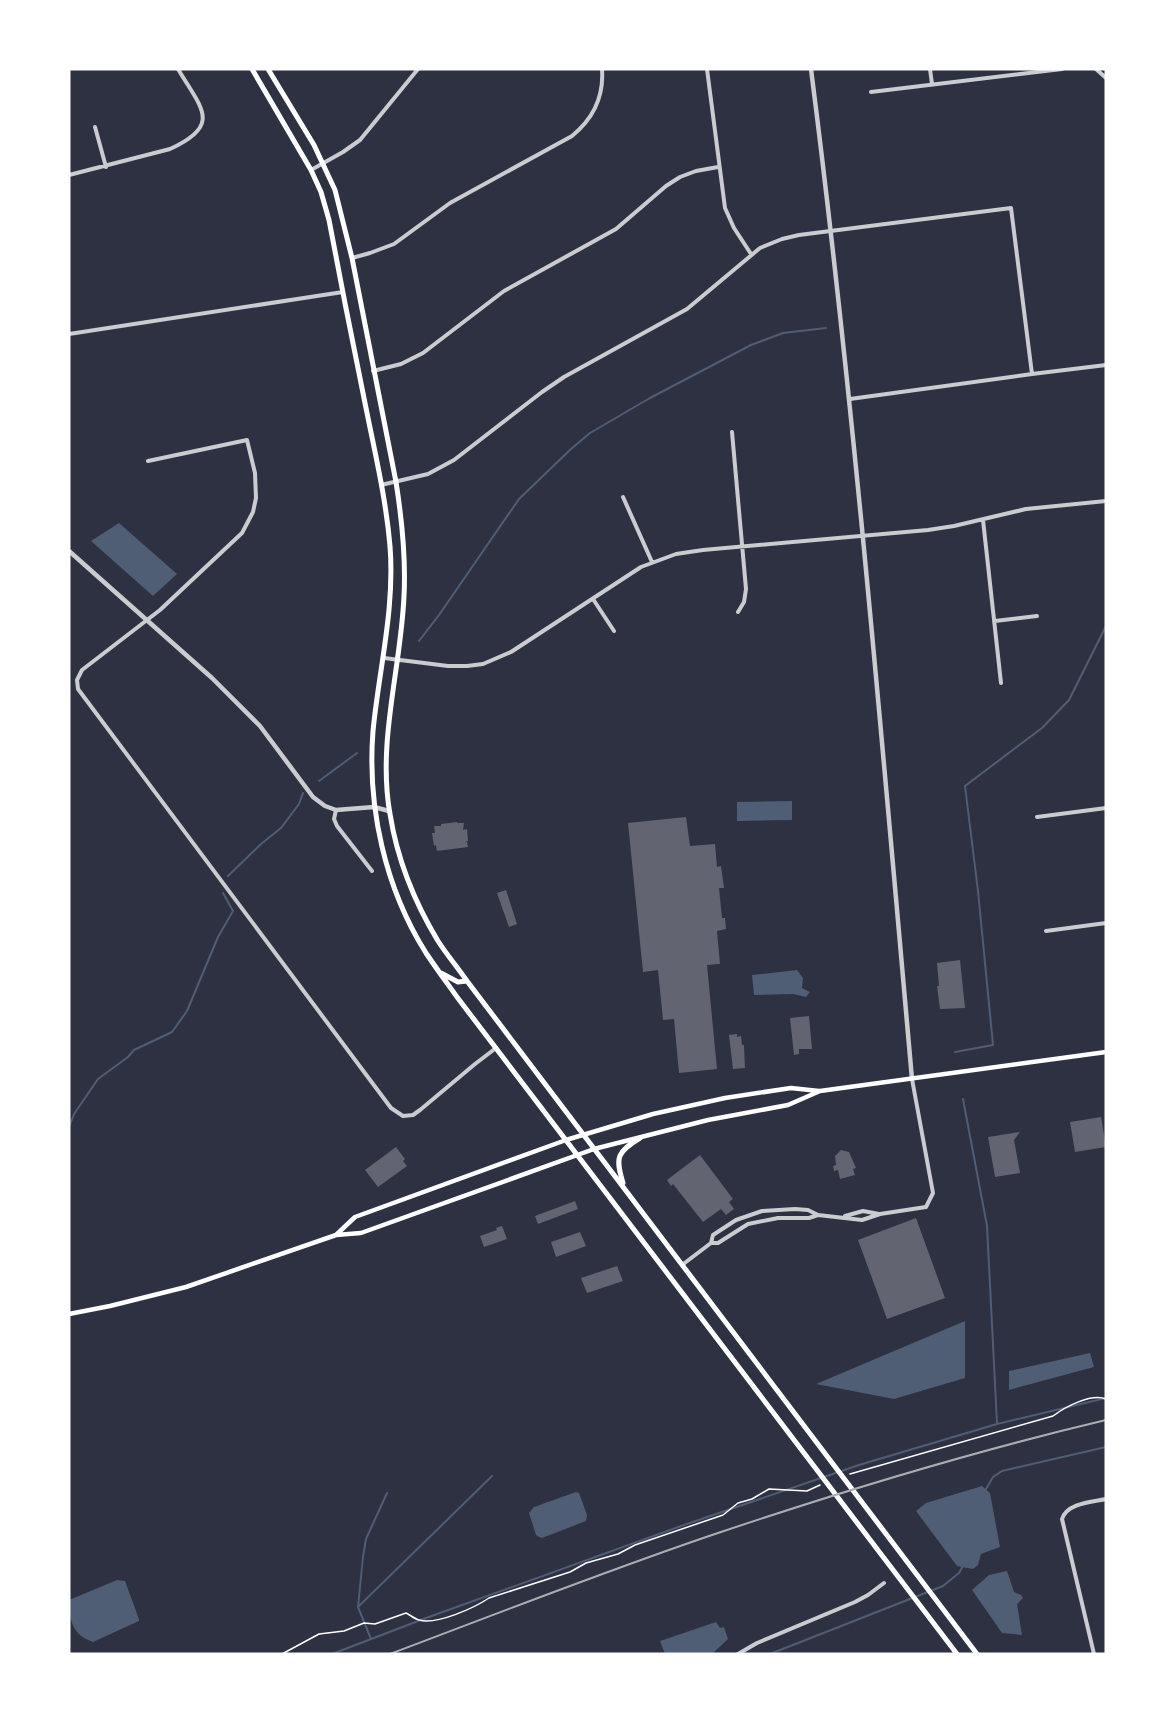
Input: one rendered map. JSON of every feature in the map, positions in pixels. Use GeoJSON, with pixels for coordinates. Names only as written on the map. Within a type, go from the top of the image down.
{"type":"FeatureCollection","features":[{"type":"Feature","properties":{"kind":"main road"},"geometry":{"type":"LineString","coordinates":[[252,69],[311,170],[321,192],[329,220],[381,485],[390,549],[390,594],[374,731],[372,768],[375,807],[386,862],[401,905],[425,951],[439,972],[957,1654]]}},
{"type":"Feature","properties":{"kind":"main road"},"geometry":{"type":"LineString","coordinates":[[268,69],[324,163],[335,190],[352,258],[396,482],[402,519],[404,595],[389,730],[387,764],[389,811],[399,854],[418,903],[438,941],[467,981],[977,1654]]}},
{"type":"Feature","properties":{"kind":"main road"},"geometry":{"type":"LineString","coordinates":[[439,972],[458,982],[467,981]]}},
{"type":"Feature","properties":{"kind":"main road"},"geometry":{"type":"LineString","coordinates":[[336,1235],[355,1217],[566,1140],[653,1114],[725,1098],[791,1088],[820,1091],[1106,1052]]}},
{"type":"Feature","properties":{"kind":"main road"},"geometry":{"type":"LineString","coordinates":[[69,1314],[186,1287],[336,1235],[361,1233],[577,1154],[708,1120],[788,1105],[820,1091]]}},
{"type":"Feature","properties":{"kind":"main road"},"geometry":{"type":"LineString","coordinates":[[624,1188],[618,1169],[618,1159],[623,1148],[640,1138]]}},
{"type":"Feature","properties":{"kind":"street"},"geometry":{"type":"LineString","coordinates":[[69,175],[170,149],[182,144],[198,132],[204,120],[203,111],[178,69]]}},
{"type":"Feature","properties":{"kind":"street"},"geometry":{"type":"LineString","coordinates":[[311,170],[360,140],[418,69]]}},
{"type":"Feature","properties":{"kind":"street"},"geometry":{"type":"LineString","coordinates":[[352,258],[394,244],[450,203],[572,136],[586,123],[597,105],[601,94],[602,69]]}},
{"type":"Feature","properties":{"kind":"street"},"geometry":{"type":"LineString","coordinates":[[707,69],[723,198],[728,217],[751,254]]}},
{"type":"Feature","properties":{"kind":"street"},"geometry":{"type":"LineString","coordinates":[[711,1243],[713,1235],[736,1220],[762,1211],[808,1210],[818,1215],[862,1220],[880,1214],[926,1207],[933,1193],[912,1079],[850,399],[832,231],[811,69]]}},
{"type":"Feature","properties":{"kind":"street"},"geometry":{"type":"LineString","coordinates":[[930,69],[932,84]]}},
{"type":"Feature","properties":{"kind":"street"},"geometry":{"type":"LineString","coordinates":[[871,92],[1062,69]]}},
{"type":"Feature","properties":{"kind":"street"},"geometry":{"type":"LineString","coordinates":[[1096,69],[1106,78]]}},
{"type":"Feature","properties":{"kind":"street"},"geometry":{"type":"LineString","coordinates":[[95,127],[106,167]]}},
{"type":"Feature","properties":{"kind":"street"},"geometry":{"type":"LineString","coordinates":[[373,371],[401,364],[423,353],[504,291],[616,229],[666,186],[680,177],[718,167]]}},
{"type":"Feature","properties":{"kind":"street"},"geometry":{"type":"LineString","coordinates":[[381,485],[428,474],[454,460],[558,380],[687,309],[759,248],[782,239],[1011,208],[1032,374]]}},
{"type":"Feature","properties":{"kind":"street"},"geometry":{"type":"LineString","coordinates":[[69,334],[343,292]]}},
{"type":"Feature","properties":{"kind":"street"},"geometry":{"type":"LineString","coordinates":[[850,399],[1106,365]]}},
{"type":"Feature","properties":{"kind":"street"},"geometry":{"type":"LineString","coordinates":[[732,432],[746,589],[744,602],[738,612]]}},
{"type":"Feature","properties":{"kind":"street"},"geometry":{"type":"LineString","coordinates":[[148,461],[247,440],[255,473],[254,512],[242,533],[160,610],[82,670],[77,680],[78,689],[391,1108],[403,1116],[413,1115],[496,1048]]}},
{"type":"Feature","properties":{"kind":"street"},"geometry":{"type":"LineString","coordinates":[[623,497],[652,562]]}},
{"type":"Feature","properties":{"kind":"street"},"geometry":{"type":"LineString","coordinates":[[384,658],[448,666],[483,664],[511,652],[641,567],[676,554],[928,530],[1026,509],[1106,501]]}},
{"type":"Feature","properties":{"kind":"street"},"geometry":{"type":"LineString","coordinates":[[983,520],[1001,683]]}},
{"type":"Feature","properties":{"kind":"street"},"geometry":{"type":"LineString","coordinates":[[69,550],[212,678],[260,726],[313,797],[325,806],[336,810],[375,807],[389,811]]}},
{"type":"Feature","properties":{"kind":"street"},"geometry":{"type":"LineString","coordinates":[[593,599],[614,631]]}},
{"type":"Feature","properties":{"kind":"street"},"geometry":{"type":"LineString","coordinates":[[995,621],[1037,616]]}},
{"type":"Feature","properties":{"kind":"street"},"geometry":{"type":"LineString","coordinates":[[1037,818],[1106,808]]}},
{"type":"Feature","properties":{"kind":"street"},"geometry":{"type":"LineString","coordinates":[[336,810],[334,819],[337,826],[372,871]]}},
{"type":"Feature","properties":{"kind":"street"},"geometry":{"type":"LineString","coordinates":[[1046,931],[1106,923]]}},
{"type":"Feature","properties":{"kind":"street"},"geometry":{"type":"LineString","coordinates":[[842,1217],[863,1211],[880,1214]]}},
{"type":"Feature","properties":{"kind":"street"},"geometry":{"type":"LineString","coordinates":[[682,1265],[711,1243],[718,1243],[748,1224],[778,1218],[809,1218],[818,1215]]}},
{"type":"Feature","properties":{"kind":"street"},"geometry":{"type":"LineString","coordinates":[[1094,1654],[1063,1524],[1064,1513],[1069,1509],[1106,1499]]}},
{"type":"Feature","properties":{"kind":"street"},"geometry":{"type":"LineString","coordinates":[[738,1654],[757,1643],[855,1602],[884,1583]]}},
{"type":"Feature","properties":{"kind":"path"},"geometry":{"type":"LineString","coordinates":[[852,1474],[1053,1416],[1064,1408],[1091,1398],[1106,1399]]}},
{"type":"Feature","properties":{"kind":"path"},"geometry":{"type":"LineString","coordinates":[[278,1654],[319,1634],[344,1631],[364,1623],[375,1624],[406,1613],[419,1620],[437,1619],[477,1606],[489,1598],[570,1572],[586,1563],[618,1554],[635,1545],[723,1515],[738,1503],[752,1499],[769,1489],[807,1491],[829,1482]]}},
{"type":"Feature","properties":{"kind":"water"},"geometry":{"type":"Polygon","coordinates":[[[119,523],[177,574],[153,596],[91,541],[119,523]]]}},
{"type":"Feature","properties":{"kind":"water"},"geometry":{"type":"Polygon","coordinates":[[[792,801],[792,820],[737,821],[737,802],[792,801]]]}},
{"type":"Feature","properties":{"kind":"water"},"geometry":{"type":"Polygon","coordinates":[[[797,970],[803,978],[802,988],[810,992],[806,997],[793,994],[754,995],[752,975],[797,970]]]}},
{"type":"Feature","properties":{"kind":"water"},"geometry":{"type":"Polygon","coordinates":[[[965,1321],[965,1378],[894,1399],[816,1384],[965,1321]]]}},
{"type":"Feature","properties":{"kind":"water"},"geometry":{"type":"Polygon","coordinates":[[[1090,1353],[1094,1367],[1009,1390],[1009,1371],[1090,1353]]]}},
{"type":"Feature","properties":{"kind":"water"},"geometry":{"type":"Polygon","coordinates":[[[982,1486],[990,1493],[1000,1547],[981,1554],[978,1565],[973,1569],[957,1566],[916,1511],[926,1503],[982,1486]]]}},
{"type":"Feature","properties":{"kind":"water"},"geometry":{"type":"Polygon","coordinates":[[[576,1492],[579,1493],[587,1515],[586,1521],[542,1538],[536,1535],[529,1513],[534,1507],[576,1492]]]}},
{"type":"Feature","properties":{"kind":"water"},"geometry":{"type":"Polygon","coordinates":[[[1007,1571],[1014,1592],[1023,1598],[1017,1604],[1022,1635],[1002,1633],[972,1590],[989,1575],[1007,1571]]]}},
{"type":"Feature","properties":{"kind":"water"},"geometry":{"type":"Polygon","coordinates":[[[117,1580],[125,1581],[139,1621],[93,1642],[86,1639],[73,1626],[69,1600],[117,1580]]]}},
{"type":"Feature","properties":{"kind":"water"},"geometry":{"type":"Polygon","coordinates":[[[716,1622],[720,1628],[724,1627],[728,1639],[713,1653],[665,1654],[660,1641],[716,1622]]]}},
{"type":"Feature","properties":{"kind":"building"},"geometry":{"type":"Polygon","coordinates":[[[686,817],[690,846],[715,844],[717,867],[721,866],[724,888],[719,888],[722,918],[725,918],[726,929],[717,931],[720,964],[707,965],[717,1069],[679,1073],[674,1019],[663,1020],[658,970],[643,972],[628,823],[686,817]]]}},
{"type":"Feature","properties":{"kind":"building"},"geometry":{"type":"Polygon","coordinates":[[[464,823],[463,830],[467,829],[468,841],[465,842],[468,847],[437,851],[432,833],[435,833],[434,826],[464,823]]]}},
{"type":"Feature","properties":{"kind":"building"},"geometry":{"type":"Polygon","coordinates":[[[506,890],[517,924],[509,927],[497,893],[506,890]]]}},
{"type":"Feature","properties":{"kind":"building"},"geometry":{"type":"Polygon","coordinates":[[[960,960],[965,1008],[940,1009],[937,963],[960,960]]]}},
{"type":"Feature","properties":{"kind":"building"},"geometry":{"type":"Polygon","coordinates":[[[809,1016],[812,1049],[799,1049],[799,1054],[794,1055],[790,1018],[809,1016]]]}},
{"type":"Feature","properties":{"kind":"building"},"geometry":{"type":"Polygon","coordinates":[[[737,1034],[737,1037],[741,1036],[742,1045],[744,1045],[745,1068],[733,1069],[729,1035],[737,1034]]]}},
{"type":"Feature","properties":{"kind":"building"},"geometry":{"type":"Polygon","coordinates":[[[1101,1117],[1106,1147],[1075,1152],[1070,1122],[1101,1117]]]}},
{"type":"Feature","properties":{"kind":"building"},"geometry":{"type":"Polygon","coordinates":[[[1020,1132],[1014,1140],[1020,1173],[995,1177],[988,1137],[1020,1132]]]}},
{"type":"Feature","properties":{"kind":"building"},"geometry":{"type":"Polygon","coordinates":[[[396,1147],[407,1166],[378,1187],[365,1170],[396,1147]]]}},
{"type":"Feature","properties":{"kind":"building"},"geometry":{"type":"Polygon","coordinates":[[[841,1150],[849,1152],[856,1168],[853,1169],[855,1175],[840,1179],[838,1170],[834,1171],[833,1166],[836,1165],[835,1156],[841,1150]]]}},
{"type":"Feature","properties":{"kind":"building"},"geometry":{"type":"Polygon","coordinates":[[[700,1155],[733,1199],[729,1202],[734,1209],[726,1215],[721,1209],[703,1222],[673,1184],[671,1186],[667,1180],[700,1155]]]}},
{"type":"Feature","properties":{"kind":"building"},"geometry":{"type":"Polygon","coordinates":[[[575,1201],[578,1209],[538,1224],[535,1216],[575,1201]]]}},
{"type":"Feature","properties":{"kind":"building"},"geometry":{"type":"Polygon","coordinates":[[[916,1218],[945,1298],[887,1319],[858,1240],[916,1218]]]}},
{"type":"Feature","properties":{"kind":"building"},"geometry":{"type":"Polygon","coordinates":[[[502,1226],[507,1239],[484,1247],[480,1236],[502,1226]]]}},
{"type":"Feature","properties":{"kind":"building"},"geometry":{"type":"Polygon","coordinates":[[[580,1232],[586,1246],[556,1257],[551,1242],[580,1232]]]}},
{"type":"Feature","properties":{"kind":"building"},"geometry":{"type":"Polygon","coordinates":[[[617,1266],[623,1281],[587,1293],[581,1278],[617,1266]]]}},
{"type":"Feature","properties":{"kind":"waterway"},"geometry":{"type":"LineString","coordinates":[[419,641],[519,499],[590,433],[650,398],[751,345],[783,333],[826,328]]}},
{"type":"Feature","properties":{"kind":"waterway"},"geometry":{"type":"LineString","coordinates":[[955,1052],[993,1045],[965,786],[1042,728],[1069,700],[1106,626]]}},
{"type":"Feature","properties":{"kind":"waterway"},"geometry":{"type":"LineString","coordinates":[[319,781],[357,753]]}},
{"type":"Feature","properties":{"kind":"waterway"},"geometry":{"type":"LineString","coordinates":[[228,876],[281,828],[299,804],[303,793]]}},
{"type":"Feature","properties":{"kind":"waterway"},"geometry":{"type":"LineString","coordinates":[[69,1127],[74,1114],[98,1079],[134,1050],[172,1032],[187,1011],[218,937],[233,911],[223,893]]}},
{"type":"Feature","properties":{"kind":"waterway"},"geometry":{"type":"LineString","coordinates":[[963,1099],[987,1226],[997,1423]]}},
{"type":"Feature","properties":{"kind":"waterway"},"geometry":{"type":"LineString","coordinates":[[332,1654],[684,1525],[859,1465],[997,1424],[1106,1398]]}},
{"type":"Feature","properties":{"kind":"waterway"},"geometry":{"type":"LineString","coordinates":[[986,1489],[993,1477],[1002,1471],[1106,1447]]}},
{"type":"Feature","properties":{"kind":"waterway"},"geometry":{"type":"LineString","coordinates":[[358,1607],[492,1476]]}},
{"type":"Feature","properties":{"kind":"waterway"},"geometry":{"type":"LineString","coordinates":[[371,1639],[358,1607],[363,1557],[366,1539],[387,1493]]}},
{"type":"Feature","properties":{"kind":"waterway"},"geometry":{"type":"LineString","coordinates":[[770,1654],[943,1586],[959,1573],[964,1564]]}},
{"type":"Feature","properties":{"kind":"railway"},"geometry":{"type":"LineString","coordinates":[[390,1654],[636,1562],[766,1517],[959,1458],[1106,1420]]}}]}
